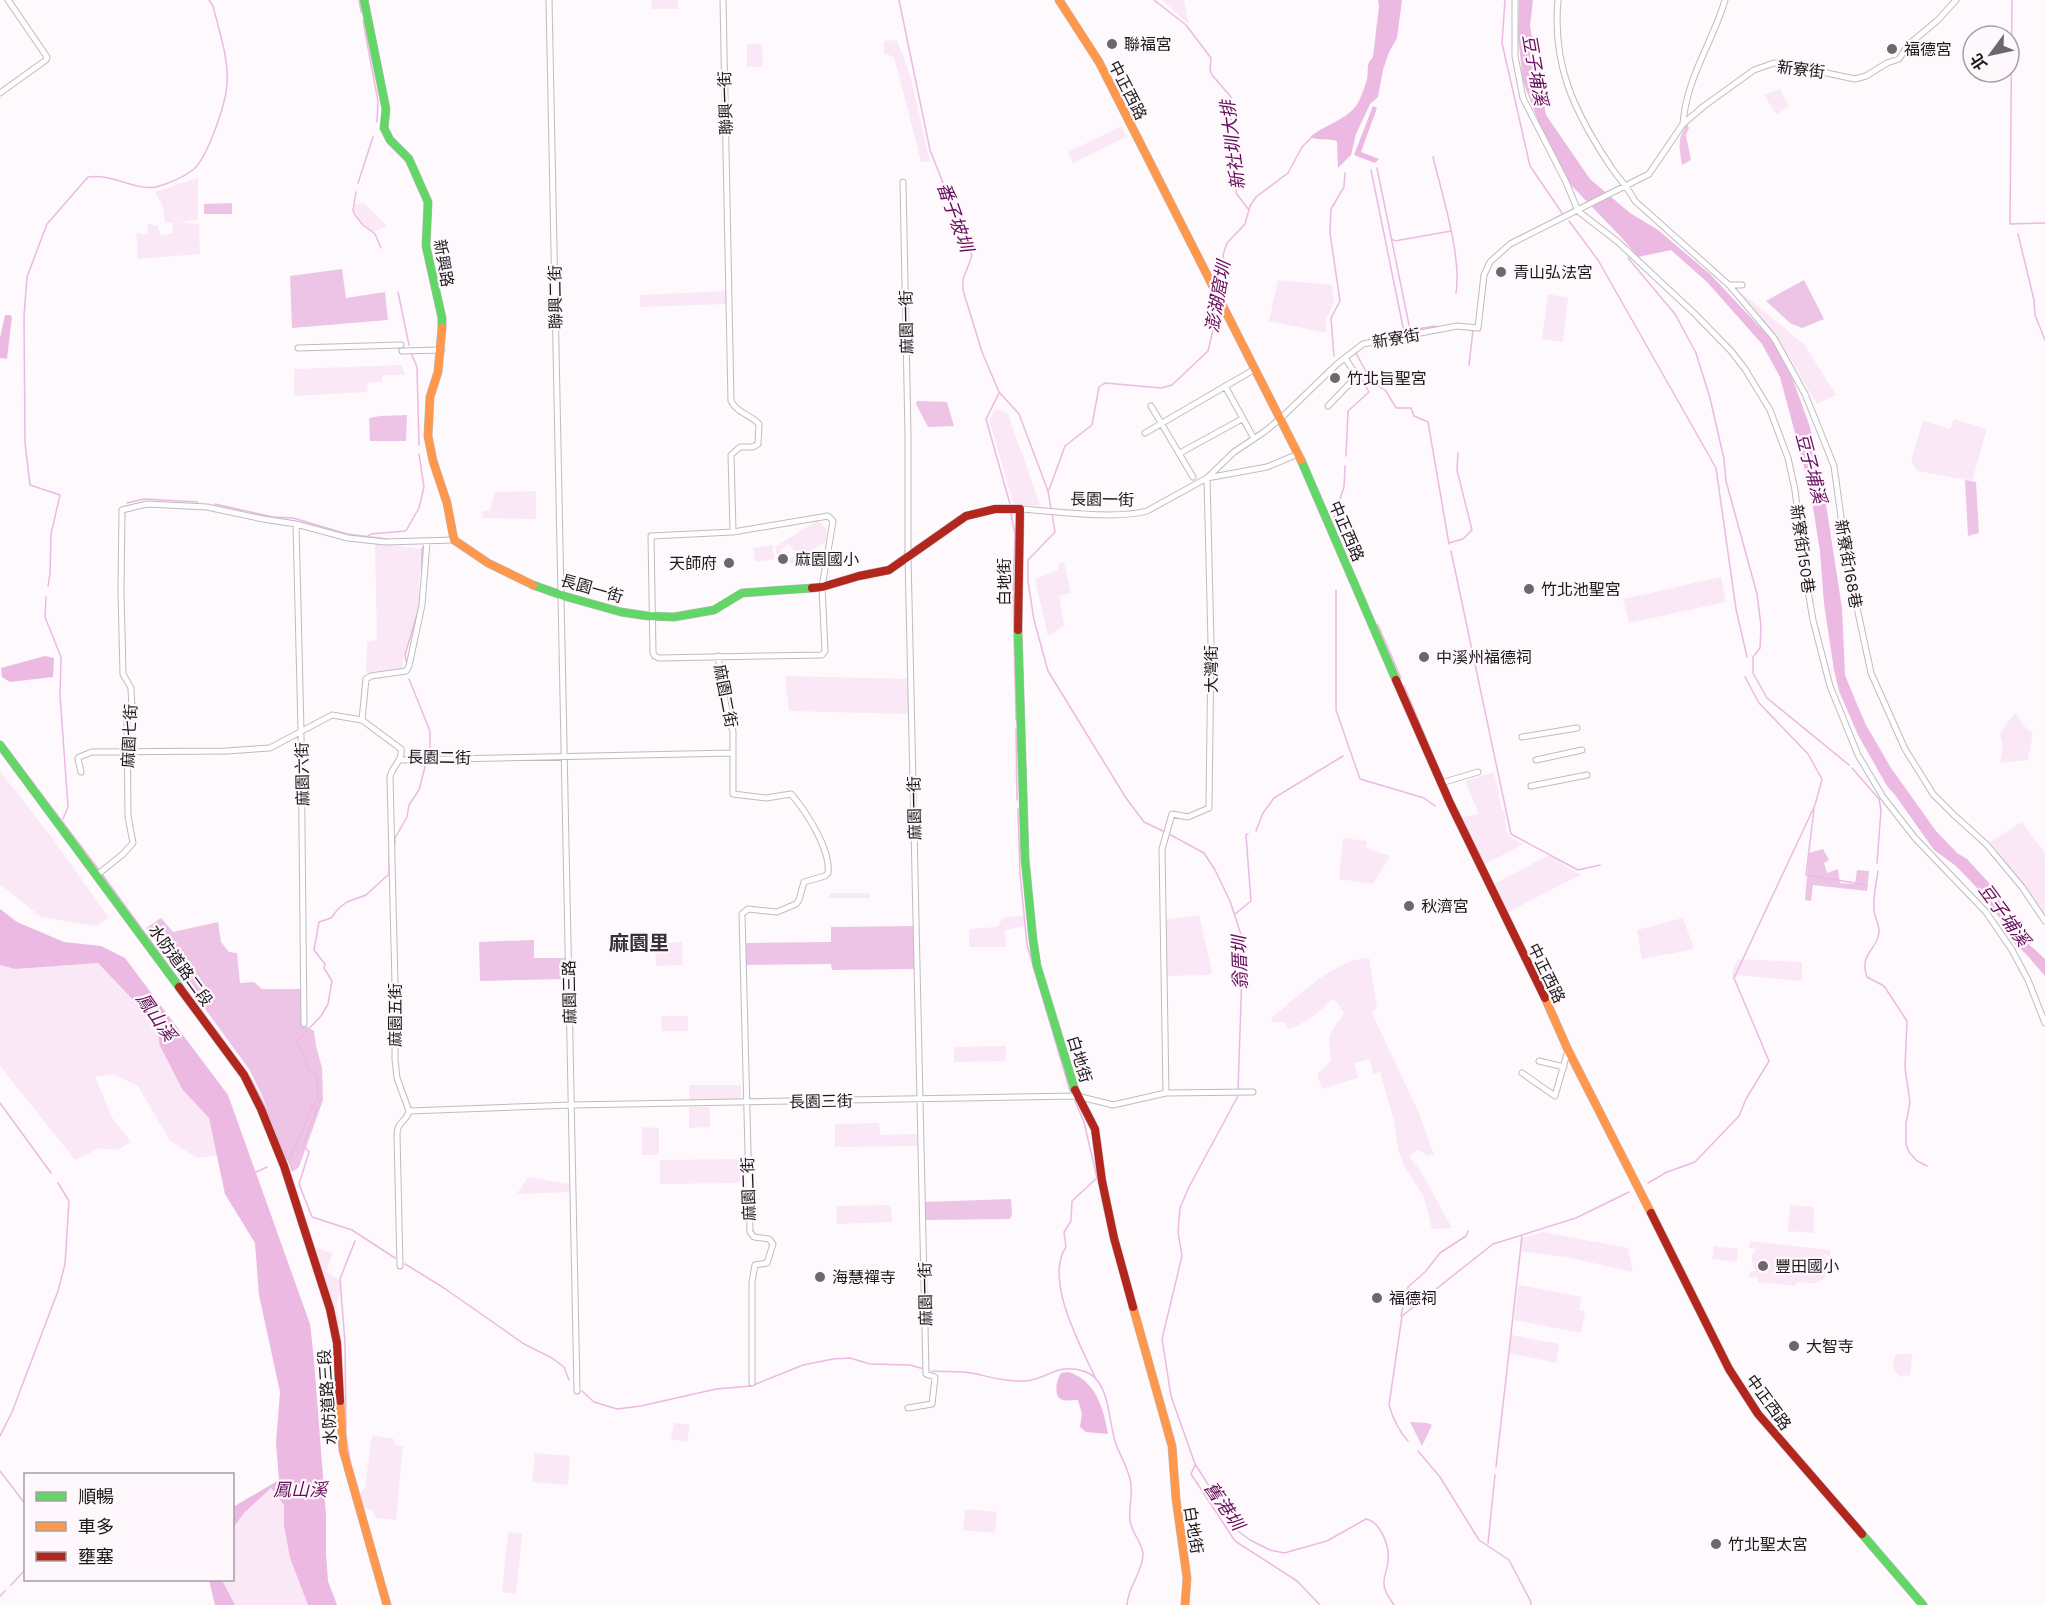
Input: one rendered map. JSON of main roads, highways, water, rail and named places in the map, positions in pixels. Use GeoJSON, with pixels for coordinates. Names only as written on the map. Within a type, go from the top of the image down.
{"type":"FeatureCollection","features":[{"type":"Feature","properties":{"kind":"water"},"geometry":{"type":"Polygon","coordinates":[[[1378,0],[1402,0],[1397,38],[1383,70],[1378,97],[1370,104],[1356,134],[1351,155],[1338,168],[1337,141],[1310,137],[1349,113],[1359,101],[1367,79],[1368,65],[1373,57],[1378,0]]]}},
{"type":"Feature","properties":{"kind":"water","name":"豆子埔溪"},"geometry":{"type":"Polygon","coordinates":[[[1519,0],[1533,0],[1530,26],[1546,115],[1590,179],[1630,213],[1658,230],[1710,274],[1769,337],[1782,357],[1810,427],[1823,485],[1842,608],[1845,675],[1856,702],[1866,725],[1891,768],[1936,831],[1989,883],[2021,937],[2045,959],[2045,976],[2012,941],[2001,920],[1979,890],[1956,866],[1934,850],[1887,786],[1858,735],[1839,691],[1834,670],[1810,489],[1780,377],[1762,344],[1707,282],[1671,250],[1638,257],[1571,185],[1540,126],[1523,81],[1518,36],[1519,0]]]}},
{"type":"Feature","properties":{"kind":"water"},"geometry":{"type":"Polygon","coordinates":[[[1373,106],[1377,108],[1361,152],[1379,159],[1375,163],[1354,155],[1373,106]]]}},
{"type":"Feature","properties":{"kind":"water"},"geometry":{"type":"Polygon","coordinates":[[[5,315],[12,317],[7,359],[0,358],[0,338],[5,315]]]}},
{"type":"Feature","properties":{"kind":"water"},"geometry":{"type":"Polygon","coordinates":[[[45,656],[54,658],[53,677],[10,682],[2,677],[1,668],[45,656]]]}},
{"type":"Feature","properties":{"kind":"water","name":"鳳山溪"},"geometry":{"type":"Polygon","coordinates":[[[0,909],[17,922],[64,942],[101,946],[125,958],[228,1095],[310,1324],[326,1515],[328,1581],[337,1605],[308,1605],[290,1558],[284,1526],[284,1505],[271,1488],[244,1513],[234,1527],[234,1506],[279,1480],[276,1443],[280,1392],[259,1295],[255,1243],[225,1194],[209,1118],[182,1089],[160,1046],[156,1024],[98,963],[15,969],[0,965],[0,909]]]}},
{"type":"Feature","properties":{"kind":"water"},"geometry":{"type":"Polygon","coordinates":[[[1068,1372],[1085,1381],[1097,1396],[1108,1434],[1086,1432],[1080,1427],[1082,1414],[1078,1400],[1063,1400],[1057,1395],[1059,1376],[1061,1373],[1068,1372]]]}},
{"type":"Feature","properties":{"kind":"water"},"geometry":{"type":"Polygon","coordinates":[[[209,1581],[223,1581],[235,1605],[215,1605],[209,1581]]]}},
{"type":"Feature","properties":{"kind":"waterway"},"geometry":{"type":"LineString","coordinates":[[48,586],[51,534],[60,495],[30,485],[25,442],[24,316],[27,277],[47,224],[88,177],[106,177],[140,187],[156,187],[186,175],[194,169],[205,153],[215,129],[227,84],[223,45],[213,6],[209,0]]}},
{"type":"Feature","properties":{"kind":"waterway"},"geometry":{"type":"LineString","coordinates":[[359,0],[361,12]]}},
{"type":"Feature","properties":{"kind":"waterway","name":"番子坡圳"},"geometry":{"type":"LineString","coordinates":[[899,0],[930,150],[972,256],[963,279],[963,290],[982,352],[999,392],[1019,414],[1048,491],[1051,509]]}},
{"type":"Feature","properties":{"kind":"waterway","name":"新社圳大排"},"geometry":{"type":"LineString","coordinates":[[1154,0],[1186,25],[1211,58],[1212,75],[1231,97],[1231,119],[1237,140],[1236,193],[1249,210]]}},
{"type":"Feature","properties":{"kind":"waterway"},"geometry":{"type":"LineString","coordinates":[[1505,0],[1502,43],[1530,166],[1562,213]]}},
{"type":"Feature","properties":{"kind":"waterway"},"geometry":{"type":"LineString","coordinates":[[2012,0],[2010,224],[2045,223]]}},
{"type":"Feature","properties":{"kind":"waterway"},"geometry":{"type":"LineString","coordinates":[[363,21],[378,101],[377,122]]}},
{"type":"Feature","properties":{"kind":"waterway"},"geometry":{"type":"LineString","coordinates":[[358,183],[373,137]]}},
{"type":"Feature","properties":{"kind":"waterway","name":"澎湖窟圳"},"geometry":{"type":"LineString","coordinates":[[1221,294],[1226,276],[1223,255],[1227,243],[1245,224],[1250,206],[1256,197],[1288,173],[1302,147],[1311,138]]}},
{"type":"Feature","properties":{"kind":"waterway"},"geometry":{"type":"LineString","coordinates":[[1433,157],[1454,244],[1456,293]]}},
{"type":"Feature","properties":{"kind":"waterway"},"geometry":{"type":"LineString","coordinates":[[1377,168],[1410,330],[1436,326]]}},
{"type":"Feature","properties":{"kind":"waterway"},"geometry":{"type":"LineString","coordinates":[[1371,170],[1404,332]]}},
{"type":"Feature","properties":{"kind":"waterway"},"geometry":{"type":"LineString","coordinates":[[1334,356],[1331,318],[1340,301],[1330,233],[1331,209],[1344,187],[1345,173]]}},
{"type":"Feature","properties":{"kind":"waterway"},"geometry":{"type":"LineString","coordinates":[[356,192],[353,210],[355,215],[375,234],[381,248]]}},
{"type":"Feature","properties":{"kind":"waterway"},"geometry":{"type":"LineString","coordinates":[[1569,221],[1598,260],[1716,468],[1736,609],[1747,657]]}},
{"type":"Feature","properties":{"kind":"waterway"},"geometry":{"type":"LineString","coordinates":[[1392,239],[1395,241],[1451,231]]}},
{"type":"Feature","properties":{"kind":"waterway"},"geometry":{"type":"LineString","coordinates":[[2018,234],[2034,300],[2035,315],[2045,340]]}},
{"type":"Feature","properties":{"kind":"waterway"},"geometry":{"type":"LineString","coordinates":[[1628,258],[1675,314],[1696,353],[1710,398],[1724,459],[1726,481],[1757,594],[1761,626],[1760,648],[1753,657],[1753,673],[1767,698],[1849,765]]}},
{"type":"Feature","properties":{"kind":"waterway"},"geometry":{"type":"LineString","coordinates":[[398,292],[409,345]]}},
{"type":"Feature","properties":{"kind":"waterway","name":"澎湖窟圳"},"geometry":{"type":"LineString","coordinates":[[1049,490],[1065,446],[1092,425],[1099,387],[1105,383],[1161,388],[1172,385],[1208,351],[1219,304]]}},
{"type":"Feature","properties":{"kind":"waterway"},"geometry":{"type":"LineString","coordinates":[[1469,365],[1473,330]]}},
{"type":"Feature","properties":{"kind":"waterway"},"geometry":{"type":"LineString","coordinates":[[411,353],[417,367],[419,445]]}},
{"type":"Feature","properties":{"kind":"waterway"},"geometry":{"type":"LineString","coordinates":[[1356,353],[1371,381],[1386,391],[1396,408],[1411,408],[1414,416],[1428,422],[1449,544]]}},
{"type":"Feature","properties":{"kind":"waterway"},"geometry":{"type":"LineString","coordinates":[[1346,456],[1348,411],[1369,392],[1361,378]]}},
{"type":"Feature","properties":{"kind":"waterway"},"geometry":{"type":"LineString","coordinates":[[999,393],[986,419],[1010,504]]}},
{"type":"Feature","properties":{"kind":"waterway"},"geometry":{"type":"LineString","coordinates":[[1449,543],[1463,539],[1472,530],[1457,470],[1458,453]]}},
{"type":"Feature","properties":{"kind":"waterway"},"geometry":{"type":"LineString","coordinates":[[367,537],[371,534],[407,529],[419,508],[424,487],[419,454]]}},
{"type":"Feature","properties":{"kind":"waterway"},"geometry":{"type":"LineString","coordinates":[[1334,517],[1344,487],[1345,466]]}},
{"type":"Feature","properties":{"kind":"waterway"},"geometry":{"type":"LineString","coordinates":[[127,503],[144,499],[198,502]]}},
{"type":"Feature","properties":{"kind":"waterway"},"geometry":{"type":"LineString","coordinates":[[215,504],[273,517],[293,518],[347,534],[387,539]]}},
{"type":"Feature","properties":{"kind":"waterway","name":"翁厝圳"},"geometry":{"type":"LineString","coordinates":[[1052,513],[1055,532],[1028,560],[1028,581],[1034,620],[1048,671],[1126,798],[1144,822],[1165,832]]}},
{"type":"Feature","properties":{"kind":"waterway"},"geometry":{"type":"LineString","coordinates":[[1011,514],[1015,534],[1013,592],[1016,720]]}},
{"type":"Feature","properties":{"kind":"waterway"},"geometry":{"type":"LineString","coordinates":[[422,548],[422,571]]}},
{"type":"Feature","properties":{"kind":"waterway"},"geometry":{"type":"LineString","coordinates":[[1451,551],[1511,834],[1578,870],[1600,865]]}},
{"type":"Feature","properties":{"kind":"waterway"},"geometry":{"type":"LineString","coordinates":[[1336,590],[1336,710],[1360,779],[1424,798],[1435,806]]}},
{"type":"Feature","properties":{"kind":"waterway"},"geometry":{"type":"LineString","coordinates":[[46,597],[45,617],[61,657],[60,695],[68,807],[63,819]]}},
{"type":"Feature","properties":{"kind":"waterway"},"geometry":{"type":"LineString","coordinates":[[407,665],[405,655],[418,611]]}},
{"type":"Feature","properties":{"kind":"waterway"},"geometry":{"type":"LineString","coordinates":[[1378,625],[1401,678]]}},
{"type":"Feature","properties":{"kind":"waterway"},"geometry":{"type":"LineString","coordinates":[[1648,1183],[1667,1172],[1695,1162],[1739,1116],[1746,1099],[1769,1061],[1734,978],[1815,805],[1822,779],[1808,754],[1759,703],[1745,677]]}},
{"type":"Feature","properties":{"kind":"waterway"},"geometry":{"type":"LineString","coordinates":[[409,679],[430,731],[430,754]]}},
{"type":"Feature","properties":{"kind":"waterway"},"geometry":{"type":"LineString","coordinates":[[1404,686],[1426,738]]}},
{"type":"Feature","properties":{"kind":"waterway"},"geometry":{"type":"LineString","coordinates":[[1016,729],[1017,800]]}},
{"type":"Feature","properties":{"kind":"waterway"},"geometry":{"type":"LineString","coordinates":[[6,747],[99,870]]}},
{"type":"Feature","properties":{"kind":"waterway"},"geometry":{"type":"LineString","coordinates":[[1256,831],[1263,813],[1274,798],[1343,756]]}},
{"type":"Feature","properties":{"kind":"waterway"},"geometry":{"type":"LineString","coordinates":[[395,844],[395,838],[407,817],[409,805],[419,790],[426,763]]}},
{"type":"Feature","properties":{"kind":"waterway"},"geometry":{"type":"LineString","coordinates":[[1852,768],[1879,799],[1881,810],[1877,863]]}},
{"type":"Feature","properties":{"kind":"waterway"},"geometry":{"type":"LineString","coordinates":[[1018,809],[1020,873],[1027,945],[1070,1091]]}},
{"type":"Feature","properties":{"kind":"waterway"},"geometry":{"type":"LineString","coordinates":[[1814,809],[1806,875],[1867,885]]}},
{"type":"Feature","properties":{"kind":"waterway","name":"翁厝圳"},"geometry":{"type":"LineString","coordinates":[[1169,834],[1204,853],[1230,901],[1243,941],[1238,1091]]}},
{"type":"Feature","properties":{"kind":"waterway"},"geometry":{"type":"LineString","coordinates":[[1235,914],[1251,901],[1246,835],[1248,834]]}},
{"type":"Feature","properties":{"kind":"waterway"},"geometry":{"type":"LineString","coordinates":[[102,874],[251,1079],[268,1112],[287,1159],[290,1158],[318,1095],[317,1076],[310,1071],[297,1041],[321,1016],[328,1004],[332,981],[324,968],[325,964],[314,950],[319,922],[331,918],[347,902],[366,895],[389,874],[389,853]]}},
{"type":"Feature","properties":{"kind":"waterway"},"geometry":{"type":"LineString","coordinates":[[1878,871],[1874,912],[1879,933],[1875,945],[1866,958],[1865,969],[1867,977],[1884,986],[1907,1021],[1905,1068],[1910,1102],[1906,1124],[1906,1144],[1909,1152],[1917,1161],[1927,1166]]}},
{"type":"Feature","properties":{"kind":"waterway"},"geometry":{"type":"LineString","coordinates":[[319,1096],[321,1098],[303,1145],[309,1152],[299,1184],[312,1217],[352,1230],[395,1258]]}},
{"type":"Feature","properties":{"kind":"waterway","name":"翁厝圳"},"geometry":{"type":"LineString","coordinates":[[1238,1096],[1180,1208],[1178,1232],[1182,1256],[1162,1339],[1171,1396],[1195,1464],[1238,1531],[1270,1550],[1284,1553],[1327,1541],[1366,1519],[1371,1521],[1380,1530],[1386,1542],[1388,1564],[1384,1587],[1394,1605]]}},
{"type":"Feature","properties":{"kind":"waterway"},"geometry":{"type":"LineString","coordinates":[[1075,1101],[1084,1122],[1097,1178],[1072,1201],[1071,1221],[1064,1232],[1066,1247],[1060,1260],[1059,1276],[1073,1330],[1095,1377]]}},
{"type":"Feature","properties":{"kind":"waterway"},"geometry":{"type":"LineString","coordinates":[[0,1103],[51,1173]]}},
{"type":"Feature","properties":{"kind":"waterway"},"geometry":{"type":"LineString","coordinates":[[254,1173],[267,1167]]}},
{"type":"Feature","properties":{"kind":"waterway"},"geometry":{"type":"LineString","coordinates":[[0,1436],[12,1412],[58,1291],[65,1264],[69,1201],[58,1183]]}},
{"type":"Feature","properties":{"kind":"waterway"},"geometry":{"type":"LineString","coordinates":[[1408,1441],[1396,1424],[1389,1405],[1402,1316],[1493,1244],[1576,1218],[1629,1192]]}},
{"type":"Feature","properties":{"kind":"waterway"},"geometry":{"type":"LineString","coordinates":[[1401,1316],[1408,1287],[1425,1272],[1440,1253],[1466,1236],[1468,1231]]}},
{"type":"Feature","properties":{"kind":"waterway"},"geometry":{"type":"LineString","coordinates":[[1496,1467],[1522,1236]]}},
{"type":"Feature","properties":{"kind":"waterway"},"geometry":{"type":"LineString","coordinates":[[346,1429],[345,1343],[340,1279],[355,1241]]}},
{"type":"Feature","properties":{"kind":"waterway"},"geometry":{"type":"LineString","coordinates":[[405,1264],[444,1288],[524,1344],[552,1358],[564,1367],[569,1380]]}},
{"type":"Feature","properties":{"kind":"waterway"},"geometry":{"type":"LineString","coordinates":[[582,1391],[594,1402],[617,1409],[641,1406],[716,1389],[751,1386],[803,1365],[833,1359],[850,1358],[870,1364],[910,1365],[924,1369]]}},
{"type":"Feature","properties":{"kind":"waterway"},"geometry":{"type":"LineString","coordinates":[[932,1371],[967,1372],[999,1379],[1026,1381],[1059,1370],[1074,1369],[1092,1375],[1098,1382],[1106,1400],[1115,1441],[1130,1479],[1130,1520],[1143,1554],[1141,1567],[1127,1605]]}},
{"type":"Feature","properties":{"kind":"waterway"},"geometry":{"type":"LineString","coordinates":[[346,1435],[350,1460]]}},
{"type":"Feature","properties":{"kind":"waterway"},"geometry":{"type":"LineString","coordinates":[[1418,1451],[1440,1477],[1479,1540],[1509,1560],[1531,1605]]}},
{"type":"Feature","properties":{"kind":"waterway","name":"舊港圳"},"geometry":{"type":"LineString","coordinates":[[1195,1465],[1191,1474],[1235,1541],[1297,1581],[1320,1605]]}},
{"type":"Feature","properties":{"kind":"waterway"},"geometry":{"type":"LineString","coordinates":[[0,1471],[24,1502]]}},
{"type":"Feature","properties":{"kind":"waterway"},"geometry":{"type":"LineString","coordinates":[[1488,1543],[1495,1475]]}},
{"type":"Feature","properties":{"kind":"waterway"},"geometry":{"type":"LineString","coordinates":[[11,1585],[24,1571]]}},
{"type":"Feature","properties":{"kind":"waterway"},"geometry":{"type":"LineString","coordinates":[[0,1596],[5,1591]]}},
{"type":"Feature","properties":{"kind":"place","name":"聯福宮"},"geometry":{"type":"Point","coordinates":[1112,44]}},
{"type":"Feature","properties":{"kind":"place","name":"福德宮"},"geometry":{"type":"Point","coordinates":[1892,49]}},
{"type":"Feature","properties":{"kind":"place","name":"青山弘法宮"},"geometry":{"type":"Point","coordinates":[1501,272]}},
{"type":"Feature","properties":{"kind":"place","name":"竹北旨聖宮"},"geometry":{"type":"Point","coordinates":[1335,378]}},
{"type":"Feature","properties":{"kind":"place","name":"麻園國小"},"geometry":{"type":"Point","coordinates":[783,559]}},
{"type":"Feature","properties":{"kind":"place","name":"天師府"},"geometry":{"type":"Point","coordinates":[729,563]}},
{"type":"Feature","properties":{"kind":"place","name":"竹北池聖宮"},"geometry":{"type":"Point","coordinates":[1529,589]}},
{"type":"Feature","properties":{"kind":"place","name":"中溪州福德祠"},"geometry":{"type":"Point","coordinates":[1424,657]}},
{"type":"Feature","properties":{"kind":"place","name":"秋濟宮"},"geometry":{"type":"Point","coordinates":[1409,906]}},
{"type":"Feature","properties":{"kind":"place","name":"豐田國小"},"geometry":{"type":"Point","coordinates":[1763,1266]}},
{"type":"Feature","properties":{"kind":"place","name":"海慧禪寺"},"geometry":{"type":"Point","coordinates":[820,1277]}},
{"type":"Feature","properties":{"kind":"place","name":"福德祠"},"geometry":{"type":"Point","coordinates":[1377,1298]}},
{"type":"Feature","properties":{"kind":"place","name":"大智寺"},"geometry":{"type":"Point","coordinates":[1794,1346]}},
{"type":"Feature","properties":{"kind":"place","name":"竹北聖太宮"},"geometry":{"type":"Point","coordinates":[1716,1544]}},
{"type":"Feature","properties":{"kind":"district","name":"麻園里"},"geometry":{"type":"Point","coordinates":[639,943]}}]}
